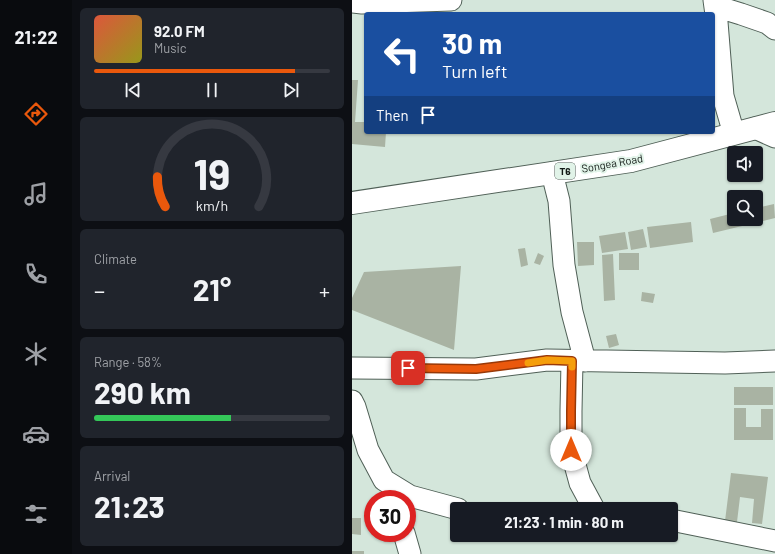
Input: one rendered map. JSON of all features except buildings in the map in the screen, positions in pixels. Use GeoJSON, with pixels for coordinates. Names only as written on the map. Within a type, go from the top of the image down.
{"type":"FeatureCollection","features":[{"type":"Feature","properties":{"kind":"highway","name":"Songea Road"},"geometry":{"type":"LineString","coordinates":[[352,203],[631,161],[765,126]]}},
{"type":"Feature","properties":{"kind":"street"},"geometry":{"type":"LineString","coordinates":[[352,2],[452,0]]}},
{"type":"Feature","properties":{"kind":"street"},"geometry":{"type":"LineString","coordinates":[[714,3],[767,23],[775,29]]}},
{"type":"Feature","properties":{"kind":"street"},"geometry":{"type":"LineString","coordinates":[[714,3],[723,96],[734,134]]}},
{"type":"Feature","properties":{"kind":"street"},"geometry":{"type":"LineString","coordinates":[[765,126],[775,137]]}},
{"type":"Feature","properties":{"kind":"street"},"geometry":{"type":"LineString","coordinates":[[552,173],[559,201],[564,265],[579,361],[571,411],[571,450],[580,483],[590,502]]}},
{"type":"Feature","properties":{"kind":"street"},"geometry":{"type":"LineString","coordinates":[[352,368],[476,369],[547,360],[725,363],[775,362]]}},
{"type":"Feature","properties":{"kind":"street"},"geometry":{"type":"LineString","coordinates":[[352,401],[368,450],[388,490]]}},
{"type":"Feature","properties":{"kind":"street"},"geometry":{"type":"LineString","coordinates":[[384,480],[410,496],[450,507]]}},
{"type":"Feature","properties":{"kind":"street"},"geometry":{"type":"LineString","coordinates":[[678,521],[775,541]]}},
{"type":"Feature","properties":{"kind":"street"},"geometry":{"type":"LineString","coordinates":[[407,542],[410,554]]}},
{"type":"Feature","properties":{"kind":"slow traffic"},"geometry":{"type":"LineString","coordinates":[[528,363],[547,360],[572,361],[572,367]]}},
{"type":"Feature","properties":{"kind":"route"},"geometry":{"type":"LineString","coordinates":[[408,368],[476,369],[547,360],[572,361],[571,450]]}}]}
